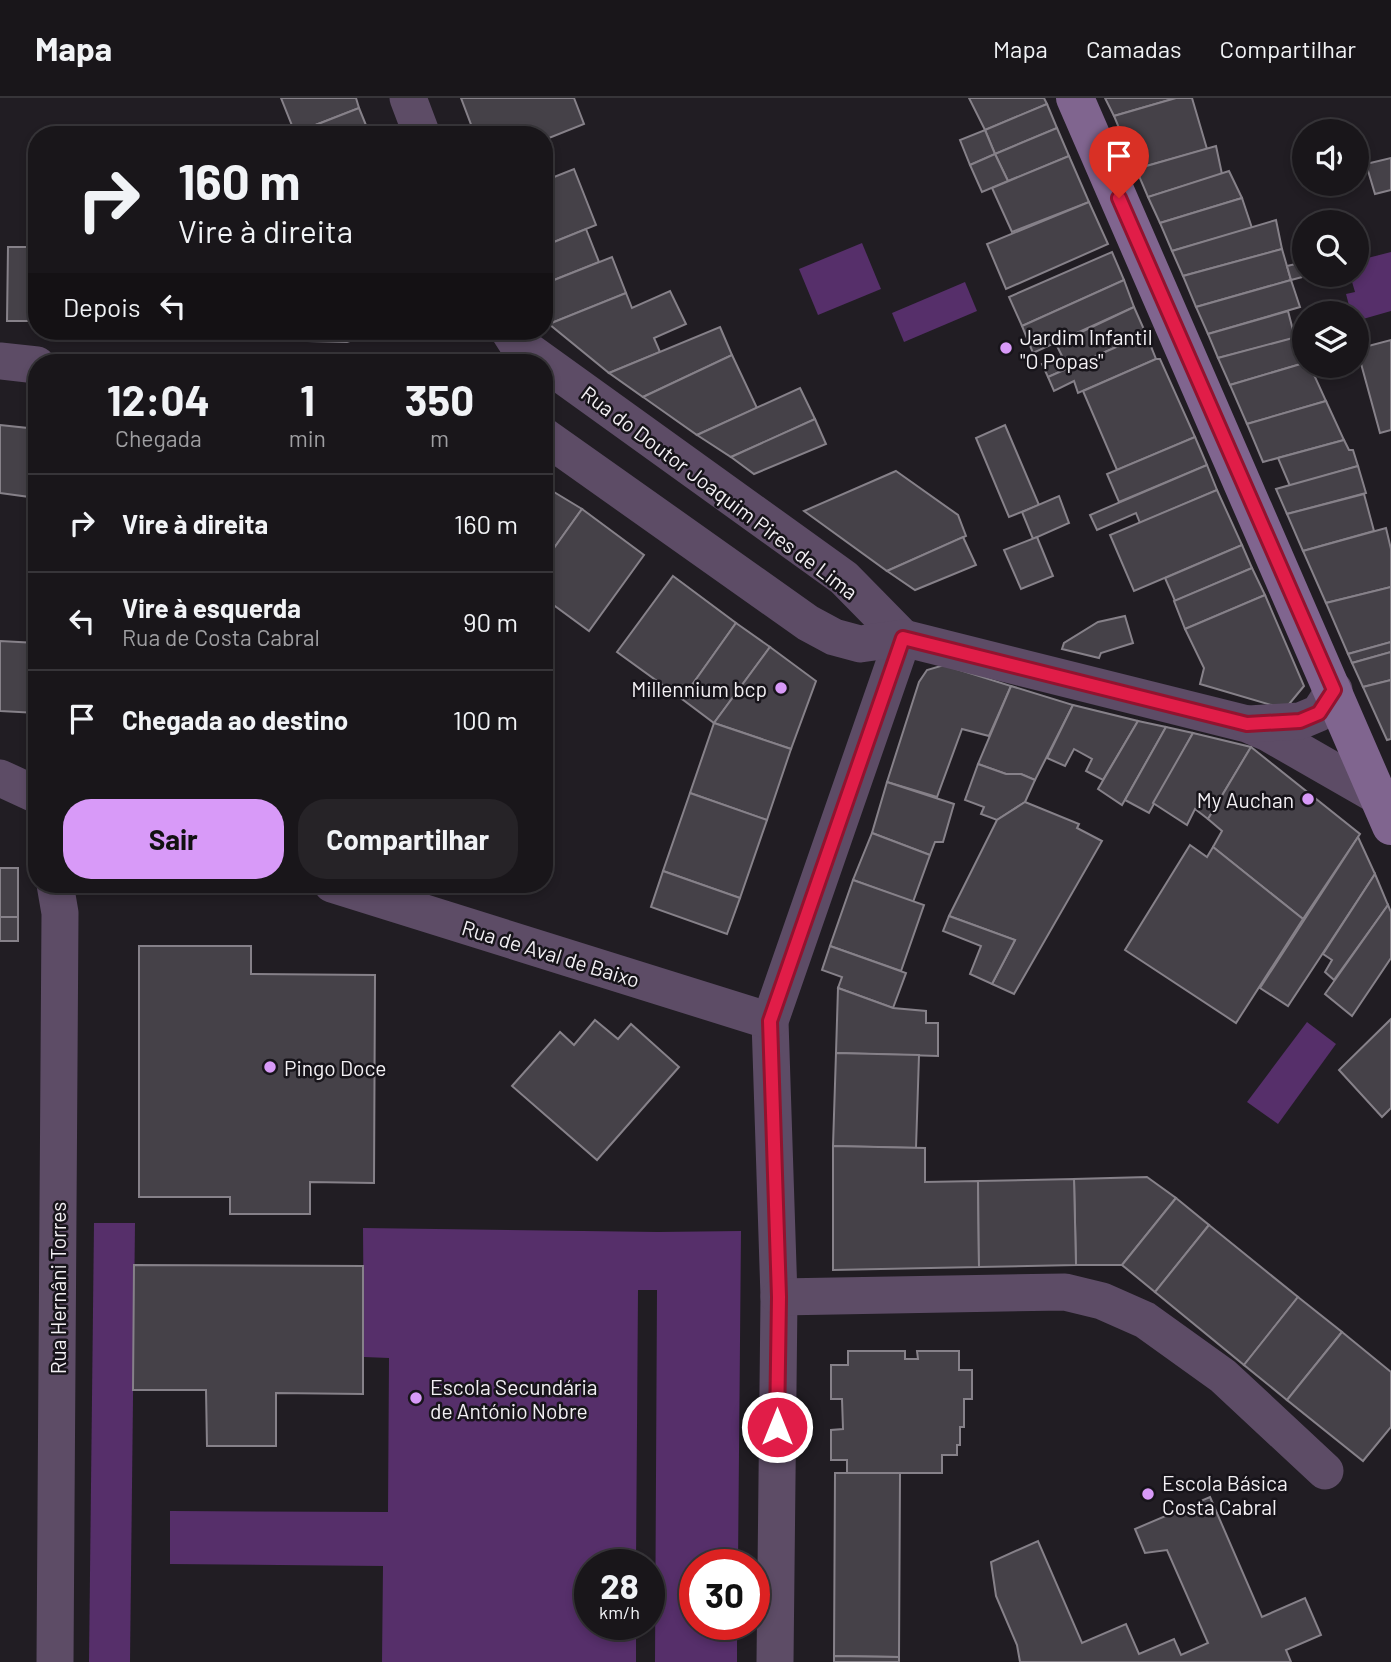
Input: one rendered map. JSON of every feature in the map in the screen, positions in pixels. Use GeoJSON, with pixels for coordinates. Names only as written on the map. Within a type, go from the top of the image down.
{"type":"FeatureCollection","features":[{"type":"Feature","properties":{"kind":"main road"},"geometry":{"type":"LineString","coordinates":[[1075,98],[1384,810]]}},
{"type":"Feature","properties":{"kind":"street"},"geometry":{"type":"LineString","coordinates":[[408,98],[419,126]]}},
{"type":"Feature","properties":{"kind":"street"},"geometry":{"type":"LineString","coordinates":[[0,361],[28,364]]}},
{"type":"Feature","properties":{"kind":"street","name":"Rua do Doutor Joaquim Pires de Lima"},"geometry":{"type":"LineString","coordinates":[[553,376],[844,578],[903,638]]}},
{"type":"Feature","properties":{"kind":"street"},"geometry":{"type":"LineString","coordinates":[[553,442],[808,624],[834,637],[860,644],[903,638],[1247,724],[1268,733],[1384,810]]}},
{"type":"Feature","properties":{"kind":"street"},"geometry":{"type":"LineString","coordinates":[[775,1662],[779,1297],[770,1021],[903,638]]}},
{"type":"Feature","properties":{"kind":"street"},"geometry":{"type":"LineString","coordinates":[[1247,724],[1300,721],[1319,713],[1334,690]]}},
{"type":"Feature","properties":{"kind":"street","name":"Rua de Aval de Baixo"},"geometry":{"type":"LineString","coordinates":[[361,893],[770,1021]]}},
{"type":"Feature","properties":{"kind":"street","name":"Rua Hernâni Torres"},"geometry":{"type":"LineString","coordinates":[[55,1662],[58,898]]}},
{"type":"Feature","properties":{"kind":"street"},"geometry":{"type":"LineString","coordinates":[[779,1297],[1065,1292],[1102,1301],[1145,1320],[1223,1376],[1325,1471]]}},
{"type":"Feature","properties":{"kind":"shaded area"},"geometry":{"type":"Polygon","coordinates":[[[862,243],[881,289],[818,315],[799,269],[862,243]]]}},
{"type":"Feature","properties":{"kind":"shaded area"},"geometry":{"type":"Polygon","coordinates":[[[1391,252],[1391,311],[1369,317],[1369,301],[1348,301],[1346,294],[1355,292],[1354,287],[1369,287],[1369,258],[1391,252]]]}},
{"type":"Feature","properties":{"kind":"shaded area"},"geometry":{"type":"Polygon","coordinates":[[[965,282],[977,311],[904,342],[892,313],[965,282]]]}},
{"type":"Feature","properties":{"kind":"shaded area"},"geometry":{"type":"Polygon","coordinates":[[[1307,1022],[1336,1044],[1278,1124],[1247,1102],[1307,1022]]]}},
{"type":"Feature","properties":{"kind":"shaded area"},"geometry":{"type":"Polygon","coordinates":[[[94,1223],[135,1223],[130,1662],[89,1662],[94,1223]]]}},
{"type":"Feature","properties":{"kind":"shaded area"},"geometry":{"type":"Polygon","coordinates":[[[363,1228],[741,1231],[738,1549],[679,1549],[679,1640],[737,1640],[737,1662],[655,1662],[655,1640],[665,1640],[665,1549],[656,1549],[657,1290],[638,1290],[636,1549],[574,1549],[574,1640],[636,1640],[636,1662],[382,1662],[383,1566],[170,1564],[170,1511],[388,1512],[389,1358],[364,1357],[363,1228]]]}},
{"type":"Feature","properties":{"kind":"building"},"geometry":{"type":"Polygon","coordinates":[[[281,98],[356,98],[359,108],[313,126],[292,126],[281,98]]]}},
{"type":"Feature","properties":{"kind":"building"},"geometry":{"type":"Polygon","coordinates":[[[461,98],[574,98],[584,124],[553,136],[553,126],[472,126],[461,98]]]}},
{"type":"Feature","properties":{"kind":"building"},"geometry":{"type":"Polygon","coordinates":[[[969,98],[1044,98],[1047,104],[985,130],[969,98]]]}},
{"type":"Feature","properties":{"kind":"building"},"geometry":{"type":"Polygon","coordinates":[[[1105,98],[1176,98],[1114,116],[1105,98]]]}},
{"type":"Feature","properties":{"kind":"building"},"geometry":{"type":"Polygon","coordinates":[[[1176,98],[1192,98],[1207,149],[1136,169],[1114,116],[1176,98]]]}},
{"type":"Feature","properties":{"kind":"building"},"geometry":{"type":"Polygon","coordinates":[[[1047,104],[1057,128],[995,154],[985,130],[1047,104]]]}},
{"type":"Feature","properties":{"kind":"building"},"geometry":{"type":"Polygon","coordinates":[[[359,108],[366,126],[313,126],[359,108]]]}},
{"type":"Feature","properties":{"kind":"building"},"geometry":{"type":"Polygon","coordinates":[[[1057,128],[1069,156],[1008,181],[995,154],[1057,128]]]}},
{"type":"Feature","properties":{"kind":"building"},"geometry":{"type":"Polygon","coordinates":[[[985,130],[995,154],[970,165],[960,140],[985,130]]]}},
{"type":"Feature","properties":{"kind":"building"},"geometry":{"type":"Polygon","coordinates":[[[1216,146],[1222,174],[1148,197],[1136,169],[1216,146]]]}},
{"type":"Feature","properties":{"kind":"building"},"geometry":{"type":"Polygon","coordinates":[[[995,154],[1008,181],[982,192],[970,165],[995,154]]]}},
{"type":"Feature","properties":{"kind":"building"},"geometry":{"type":"Polygon","coordinates":[[[1069,156],[1089,202],[1012,232],[992,188],[1069,156]]]}},
{"type":"Feature","properties":{"kind":"building"},"geometry":{"type":"Polygon","coordinates":[[[1391,158],[1391,190],[1375,194],[1369,163],[1391,158]]]}},
{"type":"Feature","properties":{"kind":"building"},"geometry":{"type":"Polygon","coordinates":[[[574,169],[596,225],[553,242],[553,177],[574,169]]]}},
{"type":"Feature","properties":{"kind":"building"},"geometry":{"type":"Polygon","coordinates":[[[1229,171],[1242,198],[1160,223],[1148,197],[1229,171]]]}},
{"type":"Feature","properties":{"kind":"building"},"geometry":{"type":"Polygon","coordinates":[[[1242,198],[1252,228],[1172,251],[1160,223],[1242,198]]]}},
{"type":"Feature","properties":{"kind":"building"},"geometry":{"type":"Polygon","coordinates":[[[1089,202],[1108,244],[1006,289],[987,244],[1089,202]]]}},
{"type":"Feature","properties":{"kind":"building"},"geometry":{"type":"Polygon","coordinates":[[[1276,220],[1282,249],[1183,276],[1172,251],[1276,220]]]}},
{"type":"Feature","properties":{"kind":"building"},"geometry":{"type":"Polygon","coordinates":[[[586,229],[599,262],[553,280],[553,242],[586,229]]]}},
{"type":"Feature","properties":{"kind":"building"},"geometry":{"type":"Polygon","coordinates":[[[8,247],[28,247],[28,321],[7,321],[8,247]]]}},
{"type":"Feature","properties":{"kind":"building"},"geometry":{"type":"Polygon","coordinates":[[[1282,249],[1291,280],[1196,307],[1183,276],[1282,249]]]}},
{"type":"Feature","properties":{"kind":"building"},"geometry":{"type":"Polygon","coordinates":[[[1112,252],[1124,280],[1022,326],[1009,297],[1112,252]]]}},
{"type":"Feature","properties":{"kind":"building"},"geometry":{"type":"Polygon","coordinates":[[[612,257],[626,293],[553,322],[553,280],[612,257]]]}},
{"type":"Feature","properties":{"kind":"building"},"geometry":{"type":"Polygon","coordinates":[[[1292,265],[1292,280],[1291,280],[1287,266],[1292,265]]]}},
{"type":"Feature","properties":{"kind":"building"},"geometry":{"type":"Polygon","coordinates":[[[1124,280],[1134,307],[1033,353],[1022,326],[1124,280]]]}},
{"type":"Feature","properties":{"kind":"building"},"geometry":{"type":"Polygon","coordinates":[[[1291,280],[1298,301],[1292,301],[1292,309],[1208,334],[1196,307],[1291,280]]]}},
{"type":"Feature","properties":{"kind":"building"},"geometry":{"type":"Polygon","coordinates":[[[670,291],[686,324],[654,338],[660,352],[609,373],[553,327],[553,322],[626,293],[632,308],[670,291]]]}},
{"type":"Feature","properties":{"kind":"building"},"geometry":{"type":"Polygon","coordinates":[[[1134,307],[1146,334],[1048,377],[1042,364],[1062,356],[1056,344],[1134,307]]]}},
{"type":"Feature","properties":{"kind":"building"},"geometry":{"type":"Polygon","coordinates":[[[1288,311],[1292,326],[1292,339],[1218,358],[1208,334],[1288,311]]]}},
{"type":"Feature","properties":{"kind":"building"},"geometry":{"type":"Polygon","coordinates":[[[720,327],[732,355],[643,397],[609,373],[720,327]]]}},
{"type":"Feature","properties":{"kind":"building"},"geometry":{"type":"Polygon","coordinates":[[[1146,334],[1156,359],[1078,393],[1074,381],[1054,391],[1048,377],[1146,334]]]}},
{"type":"Feature","properties":{"kind":"building"},"geometry":{"type":"Polygon","coordinates":[[[1292,338],[1292,367],[1230,385],[1218,358],[1292,338]]]}},
{"type":"Feature","properties":{"kind":"building"},"geometry":{"type":"Polygon","coordinates":[[[308,340],[353,340],[347,342],[308,340]]]}},
{"type":"Feature","properties":{"kind":"building"},"geometry":{"type":"Polygon","coordinates":[[[1391,340],[1391,430],[1380,433],[1365,378],[1369,378],[1369,346],[1391,340]]]}},
{"type":"Feature","properties":{"kind":"building"},"geometry":{"type":"Polygon","coordinates":[[[732,355],[757,408],[697,435],[643,397],[732,355]]]}},
{"type":"Feature","properties":{"kind":"building"},"geometry":{"type":"Polygon","coordinates":[[[1160,359],[1195,437],[1117,470],[1083,391],[1160,359]]]}},
{"type":"Feature","properties":{"kind":"building"},"geometry":{"type":"Polygon","coordinates":[[[1292,367],[1292,378],[1315,378],[1326,401],[1247,424],[1230,385],[1292,367]]]}},
{"type":"Feature","properties":{"kind":"building"},"geometry":{"type":"Polygon","coordinates":[[[800,388],[815,419],[731,457],[697,435],[800,388]]]}},
{"type":"Feature","properties":{"kind":"building"},"geometry":{"type":"Polygon","coordinates":[[[1326,401],[1344,440],[1263,462],[1247,424],[1326,401]]]}},
{"type":"Feature","properties":{"kind":"building"},"geometry":{"type":"Polygon","coordinates":[[[815,419],[826,444],[754,474],[731,457],[815,419]]]}},
{"type":"Feature","properties":{"kind":"building"},"geometry":{"type":"Polygon","coordinates":[[[0,425],[28,428],[28,497],[0,493],[0,425]]]}},
{"type":"Feature","properties":{"kind":"building"},"geometry":{"type":"Polygon","coordinates":[[[1005,425],[1039,505],[1009,517],[976,438],[1005,425]]]}},
{"type":"Feature","properties":{"kind":"building"},"geometry":{"type":"Polygon","coordinates":[[[1195,437],[1207,465],[1119,502],[1107,474],[1195,437]]]}},
{"type":"Feature","properties":{"kind":"building"},"geometry":{"type":"Polygon","coordinates":[[[1344,440],[1349,450],[1353,450],[1358,466],[1290,486],[1278,458],[1344,440]]]}},
{"type":"Feature","properties":{"kind":"building"},"geometry":{"type":"Polygon","coordinates":[[[1207,465],[1217,490],[1140,523],[1136,513],[1097,530],[1090,515],[1207,465]]]}},
{"type":"Feature","properties":{"kind":"building"},"geometry":{"type":"Polygon","coordinates":[[[1358,466],[1366,493],[1287,514],[1276,489],[1358,466]]]}},
{"type":"Feature","properties":{"kind":"building"},"geometry":{"type":"Polygon","coordinates":[[[896,471],[958,515],[966,536],[887,571],[804,511],[896,471]]]}},
{"type":"Feature","properties":{"kind":"building"},"geometry":{"type":"Polygon","coordinates":[[[1217,490],[1242,545],[1134,591],[1110,535],[1217,490]]]}},
{"type":"Feature","properties":{"kind":"building"},"geometry":{"type":"Polygon","coordinates":[[[553,491],[582,509],[553,549],[553,491]]]}},
{"type":"Feature","properties":{"kind":"building"},"geometry":{"type":"Polygon","coordinates":[[[1364,494],[1374,531],[1303,551],[1287,514],[1364,494]]]}},
{"type":"Feature","properties":{"kind":"building"},"geometry":{"type":"Polygon","coordinates":[[[1059,496],[1069,523],[1033,539],[1022,512],[1059,496]]]}},
{"type":"Feature","properties":{"kind":"building"},"geometry":{"type":"Polygon","coordinates":[[[582,509],[644,555],[589,631],[553,605],[553,549],[582,509]]]}},
{"type":"Feature","properties":{"kind":"building"},"geometry":{"type":"Polygon","coordinates":[[[1386,528],[1391,549],[1391,587],[1326,603],[1303,551],[1386,528]]]}},
{"type":"Feature","properties":{"kind":"building"},"geometry":{"type":"Polygon","coordinates":[[[963,537],[976,565],[915,590],[887,571],[963,537]]]}},
{"type":"Feature","properties":{"kind":"building"},"geometry":{"type":"Polygon","coordinates":[[[1037,537],[1053,576],[1021,589],[1004,550],[1037,537]]]}},
{"type":"Feature","properties":{"kind":"building"},"geometry":{"type":"Polygon","coordinates":[[[1242,545],[1252,568],[1175,601],[1165,578],[1242,545]]]}},
{"type":"Feature","properties":{"kind":"building"},"geometry":{"type":"Polygon","coordinates":[[[1252,568],[1265,595],[1185,629],[1174,601],[1252,568]]]}},
{"type":"Feature","properties":{"kind":"building"},"geometry":{"type":"Polygon","coordinates":[[[673,576],[736,623],[682,699],[617,652],[673,576]]]}},
{"type":"Feature","properties":{"kind":"building"},"geometry":{"type":"Polygon","coordinates":[[[1391,587],[1391,642],[1348,654],[1326,603],[1391,587]]]}},
{"type":"Feature","properties":{"kind":"building"},"geometry":{"type":"Polygon","coordinates":[[[1265,595],[1304,686],[1285,709],[1200,684],[1204,668],[1185,629],[1265,595]]]}},
{"type":"Feature","properties":{"kind":"building"},"geometry":{"type":"Polygon","coordinates":[[[1125,616],[1133,643],[1101,653],[1099,658],[1062,649],[1064,643],[1098,622],[1125,616]]]}},
{"type":"Feature","properties":{"kind":"building"},"geometry":{"type":"Polygon","coordinates":[[[736,623],[770,647],[714,723],[682,699],[736,623]]]}},
{"type":"Feature","properties":{"kind":"building"},"geometry":{"type":"Polygon","coordinates":[[[0,641],[28,643],[28,713],[0,711],[0,641]]]}},
{"type":"Feature","properties":{"kind":"building"},"geometry":{"type":"Polygon","coordinates":[[[1391,642],[1391,652],[1352,663],[1348,654],[1391,642]]]}},
{"type":"Feature","properties":{"kind":"building"},"geometry":{"type":"Polygon","coordinates":[[[770,647],[816,681],[791,749],[714,723],[770,647]]]}},
{"type":"Feature","properties":{"kind":"building"},"geometry":{"type":"Polygon","coordinates":[[[1391,652],[1391,680],[1363,687],[1352,663],[1391,652]]]}},
{"type":"Feature","properties":{"kind":"building"},"geometry":{"type":"Polygon","coordinates":[[[944,665],[1011,686],[989,736],[962,729],[937,797],[887,782],[919,682],[927,670],[944,665]]]}},
{"type":"Feature","properties":{"kind":"building"},"geometry":{"type":"Polygon","coordinates":[[[1391,680],[1391,739],[1387,740],[1363,687],[1391,680]]]}},
{"type":"Feature","properties":{"kind":"building"},"geometry":{"type":"Polygon","coordinates":[[[1011,686],[1073,705],[1035,780],[978,764],[1011,686]]]}},
{"type":"Feature","properties":{"kind":"building"},"geometry":{"type":"Polygon","coordinates":[[[1073,705],[1138,721],[1103,780],[1086,771],[1092,759],[1074,749],[1065,766],[1047,758],[1073,705]]]}},
{"type":"Feature","properties":{"kind":"building"},"geometry":{"type":"Polygon","coordinates":[[[1138,721],[1166,727],[1122,805],[1098,789],[1138,721]]]}},
{"type":"Feature","properties":{"kind":"building"},"geometry":{"type":"Polygon","coordinates":[[[714,723],[791,749],[767,820],[690,793],[714,723]]]}},
{"type":"Feature","properties":{"kind":"building"},"geometry":{"type":"Polygon","coordinates":[[[1166,727],[1193,733],[1149,813],[1125,800],[1166,727]]]}},
{"type":"Feature","properties":{"kind":"building"},"geometry":{"type":"Polygon","coordinates":[[[1193,733],[1251,747],[1208,819],[1195,809],[1187,825],[1153,803],[1193,733]]]}},
{"type":"Feature","properties":{"kind":"building"},"geometry":{"type":"Polygon","coordinates":[[[1251,747],[1360,834],[1303,919],[1213,847],[1222,831],[1208,819],[1251,747]]]}},
{"type":"Feature","properties":{"kind":"building"},"geometry":{"type":"Polygon","coordinates":[[[978,764],[1035,780],[1025,802],[997,820],[981,814],[984,807],[965,800],[978,764]]]}},
{"type":"Feature","properties":{"kind":"building"},"geometry":{"type":"Polygon","coordinates":[[[887,782],[954,804],[943,842],[935,842],[930,855],[872,833],[887,782]]]}},
{"type":"Feature","properties":{"kind":"building"},"geometry":{"type":"Polygon","coordinates":[[[690,793],[767,820],[740,898],[663,871],[690,793]]]}},
{"type":"Feature","properties":{"kind":"building"},"geometry":{"type":"Polygon","coordinates":[[[1025,802],[1079,824],[1077,828],[1102,841],[1014,994],[992,984],[1015,940],[949,916],[997,820],[1025,802]]]}},
{"type":"Feature","properties":{"kind":"building"},"geometry":{"type":"Polygon","coordinates":[[[872,833],[930,855],[913,902],[853,880],[872,833]]]}},
{"type":"Feature","properties":{"kind":"building"},"geometry":{"type":"Polygon","coordinates":[[[1358,837],[1375,874],[1288,1006],[1260,988],[1358,837]]]}},
{"type":"Feature","properties":{"kind":"building"},"geometry":{"type":"Polygon","coordinates":[[[1190,845],[1207,857],[1213,847],[1303,919],[1236,1023],[1125,950],[1190,845]]]}},
{"type":"Feature","properties":{"kind":"building"},"geometry":{"type":"Polygon","coordinates":[[[0,868],[18,868],[18,917],[0,917],[0,868]]]}},
{"type":"Feature","properties":{"kind":"building"},"geometry":{"type":"Polygon","coordinates":[[[663,871],[740,898],[727,934],[651,907],[663,871]]]}},
{"type":"Feature","properties":{"kind":"building"},"geometry":{"type":"Polygon","coordinates":[[[1375,874],[1388,905],[1334,980],[1325,972],[1332,960],[1323,954],[1375,874]]]}},
{"type":"Feature","properties":{"kind":"building"},"geometry":{"type":"Polygon","coordinates":[[[853,880],[924,905],[901,971],[830,946],[853,880]]]}},
{"type":"Feature","properties":{"kind":"building"},"geometry":{"type":"Polygon","coordinates":[[[1388,905],[1391,912],[1391,958],[1352,1016],[1325,994],[1388,905]]]}},
{"type":"Feature","properties":{"kind":"building"},"geometry":{"type":"Polygon","coordinates":[[[949,916],[1015,940],[992,984],[970,974],[981,946],[943,931],[949,916]]]}},
{"type":"Feature","properties":{"kind":"building"},"geometry":{"type":"Polygon","coordinates":[[[0,917],[18,917],[18,941],[0,941],[0,917]]]}},
{"type":"Feature","properties":{"kind":"building"},"geometry":{"type":"Polygon","coordinates":[[[139,946],[251,946],[251,974],[375,975],[374,1183],[310,1182],[310,1214],[230,1214],[230,1197],[139,1197],[139,946]]]}},
{"type":"Feature","properties":{"kind":"building"},"geometry":{"type":"Polygon","coordinates":[[[830,946],[906,973],[893,1008],[838,988],[842,977],[822,970],[830,946]]]}},
{"type":"Feature","properties":{"kind":"building"},"geometry":{"type":"Polygon","coordinates":[[[838,988],[893,1008],[926,1011],[926,1023],[938,1023],[938,1056],[836,1053],[838,988]]]}},
{"type":"Feature","properties":{"kind":"building"},"geometry":{"type":"Polygon","coordinates":[[[1391,1019],[1391,1108],[1382,1117],[1339,1070],[1391,1019]]]}},
{"type":"Feature","properties":{"kind":"building"},"geometry":{"type":"Polygon","coordinates":[[[595,1020],[618,1039],[631,1024],[679,1067],[597,1160],[512,1086],[560,1032],[574,1045],[595,1020]]]}},
{"type":"Feature","properties":{"kind":"building"},"geometry":{"type":"Polygon","coordinates":[[[836,1053],[919,1055],[916,1148],[833,1146],[836,1053]]]}},
{"type":"Feature","properties":{"kind":"building"},"geometry":{"type":"Polygon","coordinates":[[[833,1146],[925,1148],[925,1182],[978,1181],[979,1267],[833,1270],[833,1146]]]}},
{"type":"Feature","properties":{"kind":"building"},"geometry":{"type":"Polygon","coordinates":[[[1147,1177],[1176,1198],[1122,1265],[1076,1265],[1074,1179],[1147,1177]]]}},
{"type":"Feature","properties":{"kind":"building"},"geometry":{"type":"Polygon","coordinates":[[[1074,1179],[1076,1265],[979,1267],[978,1181],[1074,1179]]]}},
{"type":"Feature","properties":{"kind":"building"},"geometry":{"type":"Polygon","coordinates":[[[1176,1198],[1209,1225],[1155,1292],[1122,1265],[1176,1198]]]}},
{"type":"Feature","properties":{"kind":"building"},"geometry":{"type":"Polygon","coordinates":[[[1209,1225],[1298,1297],[1244,1365],[1155,1292],[1209,1225]]]}},
{"type":"Feature","properties":{"kind":"building"},"geometry":{"type":"Polygon","coordinates":[[[134,1265],[363,1266],[363,1394],[276,1393],[276,1446],[207,1446],[206,1390],[133,1390],[134,1265]]]}},
{"type":"Feature","properties":{"kind":"building"},"geometry":{"type":"Polygon","coordinates":[[[1298,1297],[1342,1332],[1287,1400],[1244,1365],[1298,1297]]]}},
{"type":"Feature","properties":{"kind":"building"},"geometry":{"type":"Polygon","coordinates":[[[1342,1332],[1391,1372],[1391,1427],[1363,1461],[1287,1400],[1342,1332]]]}},
{"type":"Feature","properties":{"kind":"building"},"geometry":{"type":"Polygon","coordinates":[[[848,1351],[905,1351],[905,1359],[918,1359],[917,1351],[959,1351],[959,1370],[972,1370],[972,1399],[964,1399],[964,1427],[960,1427],[960,1445],[957,1445],[957,1455],[942,1455],[942,1473],[847,1473],[847,1460],[831,1460],[831,1430],[843,1429],[842,1399],[831,1399],[831,1365],[848,1365],[848,1351]]]}},
{"type":"Feature","properties":{"kind":"building"},"geometry":{"type":"Polygon","coordinates":[[[835,1473],[900,1473],[899,1657],[834,1656],[835,1473]]]}},
{"type":"Feature","properties":{"kind":"building"},"geometry":{"type":"Polygon","coordinates":[[[1210,1497],[1262,1617],[1305,1598],[1321,1635],[1286,1650],[1291,1662],[1020,1662],[1017,1645],[996,1596],[991,1562],[1038,1541],[1082,1643],[1126,1624],[1139,1654],[1174,1639],[1181,1655],[1208,1643],[1167,1550],[1145,1553],[1135,1529],[1210,1497]]]}},
{"type":"Feature","properties":{"kind":"building"},"geometry":{"type":"Polygon","coordinates":[[[834,1656],[899,1657],[899,1662],[834,1662],[834,1656]]]}},
{"type":"Feature","properties":{"kind":"place","name":"Jardim Infantil \"O Popas\""},"geometry":{"type":"Point","coordinates":[1006,348]}},
{"type":"Feature","properties":{"kind":"place","name":"Millennium bcp"},"geometry":{"type":"Point","coordinates":[781,688]}},
{"type":"Feature","properties":{"kind":"place","name":"My Auchan"},"geometry":{"type":"Point","coordinates":[1308,799]}},
{"type":"Feature","properties":{"kind":"place","name":"Pingo Doce"},"geometry":{"type":"Point","coordinates":[270,1067]}},
{"type":"Feature","properties":{"kind":"place","name":"Escola Secundária de António Nobre"},"geometry":{"type":"Point","coordinates":[416,1398]}},
{"type":"Feature","properties":{"kind":"place","name":"Escola Básica Costa Cabral"},"geometry":{"type":"Point","coordinates":[1148,1494]}},
{"type":"Feature","properties":{"kind":"route"},"geometry":{"type":"LineString","coordinates":[[777,1427],[779,1297],[770,1021],[903,638],[1247,724],[1300,721],[1319,713],[1334,690],[1119,198]]}}]}
